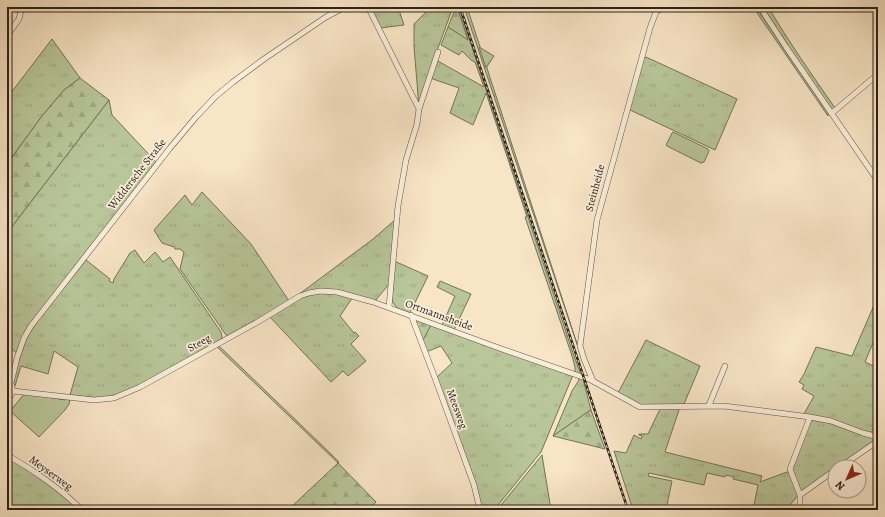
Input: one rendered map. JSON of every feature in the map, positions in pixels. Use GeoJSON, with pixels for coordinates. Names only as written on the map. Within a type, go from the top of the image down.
{"type":"FeatureCollection","features":[{"type":"Feature","properties":{"kind":"street"},"geometry":{"type":"LineString","coordinates":[[7,36],[19,19],[22,7]]}},
{"type":"Feature","properties":{"kind":"street","name":"Widdersche Straße"},"geometry":{"type":"LineString","coordinates":[[7,402],[13,391],[10,383],[17,358],[24,338],[31,326],[174,142],[216,96],[233,82],[326,17],[345,7]]}},
{"type":"Feature","properties":{"kind":"street"},"geometry":{"type":"LineString","coordinates":[[368,7],[419,109]]}},
{"type":"Feature","properties":{"kind":"street","name":"Steinheide"},"geometry":{"type":"LineString","coordinates":[[594,381],[580,346],[597,220],[650,28],[656,12],[664,7]]}},
{"type":"Feature","properties":{"kind":"street"},"geometry":{"type":"LineString","coordinates":[[760,7],[878,181]]}},
{"type":"Feature","properties":{"kind":"street","name":"Ortmannsheide"},"geometry":{"type":"LineString","coordinates":[[438,52],[419,109],[417,124],[406,160],[398,206],[389,307],[499,348],[594,381]]}},
{"type":"Feature","properties":{"kind":"street"},"geometry":{"type":"LineString","coordinates":[[832,113],[878,74]]}},
{"type":"Feature","properties":{"kind":"street","name":"Steeg"},"geometry":{"type":"LineString","coordinates":[[13,391],[94,400],[114,398],[140,387],[261,320],[300,296],[309,293],[320,291],[337,292],[389,307]]}},
{"type":"Feature","properties":{"kind":"street","name":"Meesweg"},"geometry":{"type":"LineString","coordinates":[[411,315],[474,485],[480,510]]}},
{"type":"Feature","properties":{"kind":"street"},"geometry":{"type":"LineString","coordinates":[[709,406],[725,366]]}},
{"type":"Feature","properties":{"kind":"street"},"geometry":{"type":"LineString","coordinates":[[594,381],[640,407],[724,406],[831,421],[862,433],[878,437]]}},
{"type":"Feature","properties":{"kind":"street"},"geometry":{"type":"LineString","coordinates":[[800,510],[800,495],[790,469],[810,417]]}},
{"type":"Feature","properties":{"kind":"street"},"geometry":{"type":"LineString","coordinates":[[852,459],[878,441]]}},
{"type":"Feature","properties":{"kind":"street","name":"Meyserweg"},"geometry":{"type":"LineString","coordinates":[[7,455],[17,460],[54,486],[82,510]]}},
{"type":"Feature","properties":{"kind":"street"},"geometry":{"type":"LineString","coordinates":[[800,495],[827,476]]}},
{"type":"Feature","properties":{"kind":"green space"},"geometry":{"type":"Polygon","coordinates":[[[370,7],[398,7],[404,25],[380,28],[370,7]]]}},
{"type":"Feature","properties":{"kind":"green space"},"geometry":{"type":"Polygon","coordinates":[[[431,7],[453,7],[434,59],[419,107],[414,47],[414,24],[431,7]]]}},
{"type":"Feature","properties":{"kind":"green space"},"geometry":{"type":"Polygon","coordinates":[[[457,7],[462,17],[581,375],[575,372],[572,356],[525,217],[527,217],[486,93],[473,125],[450,113],[459,88],[430,78],[436,60],[484,87],[475,62],[462,51],[459,55],[441,45],[448,27],[468,39],[457,7]]]}},
{"type":"Feature","properties":{"kind":"green space"},"geometry":{"type":"Polygon","coordinates":[[[457,7],[468,40],[448,27],[457,7]]]}},
{"type":"Feature","properties":{"kind":"green space"},"geometry":{"type":"Polygon","coordinates":[[[464,7],[467,7],[580,353],[464,7]]]}},
{"type":"Feature","properties":{"kind":"green space"},"geometry":{"type":"Polygon","coordinates":[[[753,7],[756,7],[828,113],[828,116],[753,7]]]}},
{"type":"Feature","properties":{"kind":"green space"},"geometry":{"type":"Polygon","coordinates":[[[763,7],[768,7],[792,46],[835,108],[832,110],[777,31],[763,7]]]}},
{"type":"Feature","properties":{"kind":"green space"},"geometry":{"type":"Polygon","coordinates":[[[52,39],[80,78],[64,90],[42,116],[7,164],[7,98],[52,39]]]}},
{"type":"Feature","properties":{"kind":"green space"},"geometry":{"type":"Polygon","coordinates":[[[479,47],[494,56],[486,68],[479,47]]]}},
{"type":"Feature","properties":{"kind":"green space"},"geometry":{"type":"Polygon","coordinates":[[[643,57],[646,57],[737,99],[715,150],[628,109],[643,57]]]}},
{"type":"Feature","properties":{"kind":"green space"},"geometry":{"type":"Polygon","coordinates":[[[80,78],[109,100],[7,233],[7,164],[42,116],[64,90],[80,78]]]}},
{"type":"Feature","properties":{"kind":"green space"},"geometry":{"type":"Polygon","coordinates":[[[109,100],[112,115],[156,162],[32,322],[17,353],[7,346],[7,233],[109,100]]]}},
{"type":"Feature","properties":{"kind":"green space"},"geometry":{"type":"Polygon","coordinates":[[[673,132],[708,149],[709,151],[704,162],[701,163],[667,146],[666,145],[673,132]]]}},
{"type":"Feature","properties":{"kind":"green space"},"geometry":{"type":"Polygon","coordinates":[[[202,192],[251,244],[289,301],[229,336],[226,335],[180,269],[184,252],[180,249],[175,249],[174,247],[162,243],[154,230],[185,195],[192,205],[202,192]]]}},
{"type":"Feature","properties":{"kind":"green space"},"geometry":{"type":"Polygon","coordinates":[[[395,220],[390,283],[375,301],[333,291],[298,295],[373,239],[395,220]]]}},
{"type":"Feature","properties":{"kind":"green space"},"geometry":{"type":"Polygon","coordinates":[[[135,250],[144,263],[155,252],[163,262],[170,257],[221,332],[222,337],[220,342],[124,393],[105,399],[70,395],[78,367],[54,351],[48,374],[21,366],[15,386],[12,386],[17,365],[29,334],[42,315],[86,260],[113,283],[130,253],[135,250]]]}},
{"type":"Feature","properties":{"kind":"green space"},"geometry":{"type":"Polygon","coordinates":[[[394,261],[428,276],[410,313],[397,308],[392,301],[394,261]]]}},
{"type":"Feature","properties":{"kind":"green space"},"geometry":{"type":"Polygon","coordinates":[[[440,281],[471,294],[454,330],[442,325],[455,296],[437,287],[440,281]]]}},
{"type":"Feature","properties":{"kind":"green space"},"geometry":{"type":"Polygon","coordinates":[[[323,292],[353,297],[340,316],[354,333],[355,332],[359,336],[351,344],[366,361],[348,376],[343,371],[331,382],[269,316],[299,298],[323,292]]]}},
{"type":"Feature","properties":{"kind":"green space"},"geometry":{"type":"Polygon","coordinates":[[[878,296],[878,331],[865,362],[878,368],[878,420],[871,433],[804,414],[814,396],[802,389],[804,385],[799,382],[816,347],[852,356],[878,296]]]}},
{"type":"Feature","properties":{"kind":"green space"},"geometry":{"type":"Polygon","coordinates":[[[419,319],[573,375],[541,452],[494,510],[481,510],[437,377],[452,363],[441,346],[426,352],[422,342],[419,319]]]}},
{"type":"Feature","properties":{"kind":"green space"},"geometry":{"type":"Polygon","coordinates":[[[416,320],[431,325],[422,342],[416,320]]]}},
{"type":"Feature","properties":{"kind":"green space"},"geometry":{"type":"Polygon","coordinates":[[[646,340],[700,366],[684,404],[640,406],[618,393],[646,340]]]}},
{"type":"Feature","properties":{"kind":"green space"},"geometry":{"type":"Polygon","coordinates":[[[218,345],[339,462],[338,463],[216,346],[218,345]]]}},
{"type":"Feature","properties":{"kind":"green space"},"geometry":{"type":"Polygon","coordinates":[[[578,377],[583,379],[591,410],[553,436],[572,391],[579,380],[578,377]]]}},
{"type":"Feature","properties":{"kind":"green space"},"geometry":{"type":"Polygon","coordinates":[[[25,393],[65,400],[67,397],[70,398],[69,404],[65,410],[39,437],[10,411],[25,393]]]}},
{"type":"Feature","properties":{"kind":"green space"},"geometry":{"type":"Polygon","coordinates":[[[680,407],[665,452],[762,476],[760,482],[787,472],[790,473],[799,494],[786,510],[753,510],[758,485],[733,479],[734,477],[726,475],[725,477],[707,473],[704,485],[649,473],[648,476],[672,481],[666,510],[633,510],[614,451],[626,453],[634,435],[641,439],[642,436],[639,434],[648,434],[659,411],[662,408],[680,407]]]}},
{"type":"Feature","properties":{"kind":"green space"},"geometry":{"type":"Polygon","coordinates":[[[591,410],[605,449],[553,436],[589,411],[591,410]]]}},
{"type":"Feature","properties":{"kind":"green space"},"geometry":{"type":"Polygon","coordinates":[[[812,420],[829,423],[862,435],[878,438],[849,459],[827,459],[827,474],[800,493],[791,467],[809,423],[812,420]]]}},
{"type":"Feature","properties":{"kind":"green space"},"geometry":{"type":"Polygon","coordinates":[[[542,455],[551,510],[497,510],[542,455]]]}},
{"type":"Feature","properties":{"kind":"green space"},"geometry":{"type":"Polygon","coordinates":[[[7,457],[54,487],[81,510],[7,510],[7,457]]]}},
{"type":"Feature","properties":{"kind":"green space"},"geometry":{"type":"Polygon","coordinates":[[[338,463],[376,502],[367,510],[288,510],[338,463]]]}},
{"type":"Feature","properties":{"kind":"railway"},"geometry":{"type":"LineString","coordinates":[[460,7],[628,510]]}}]}
